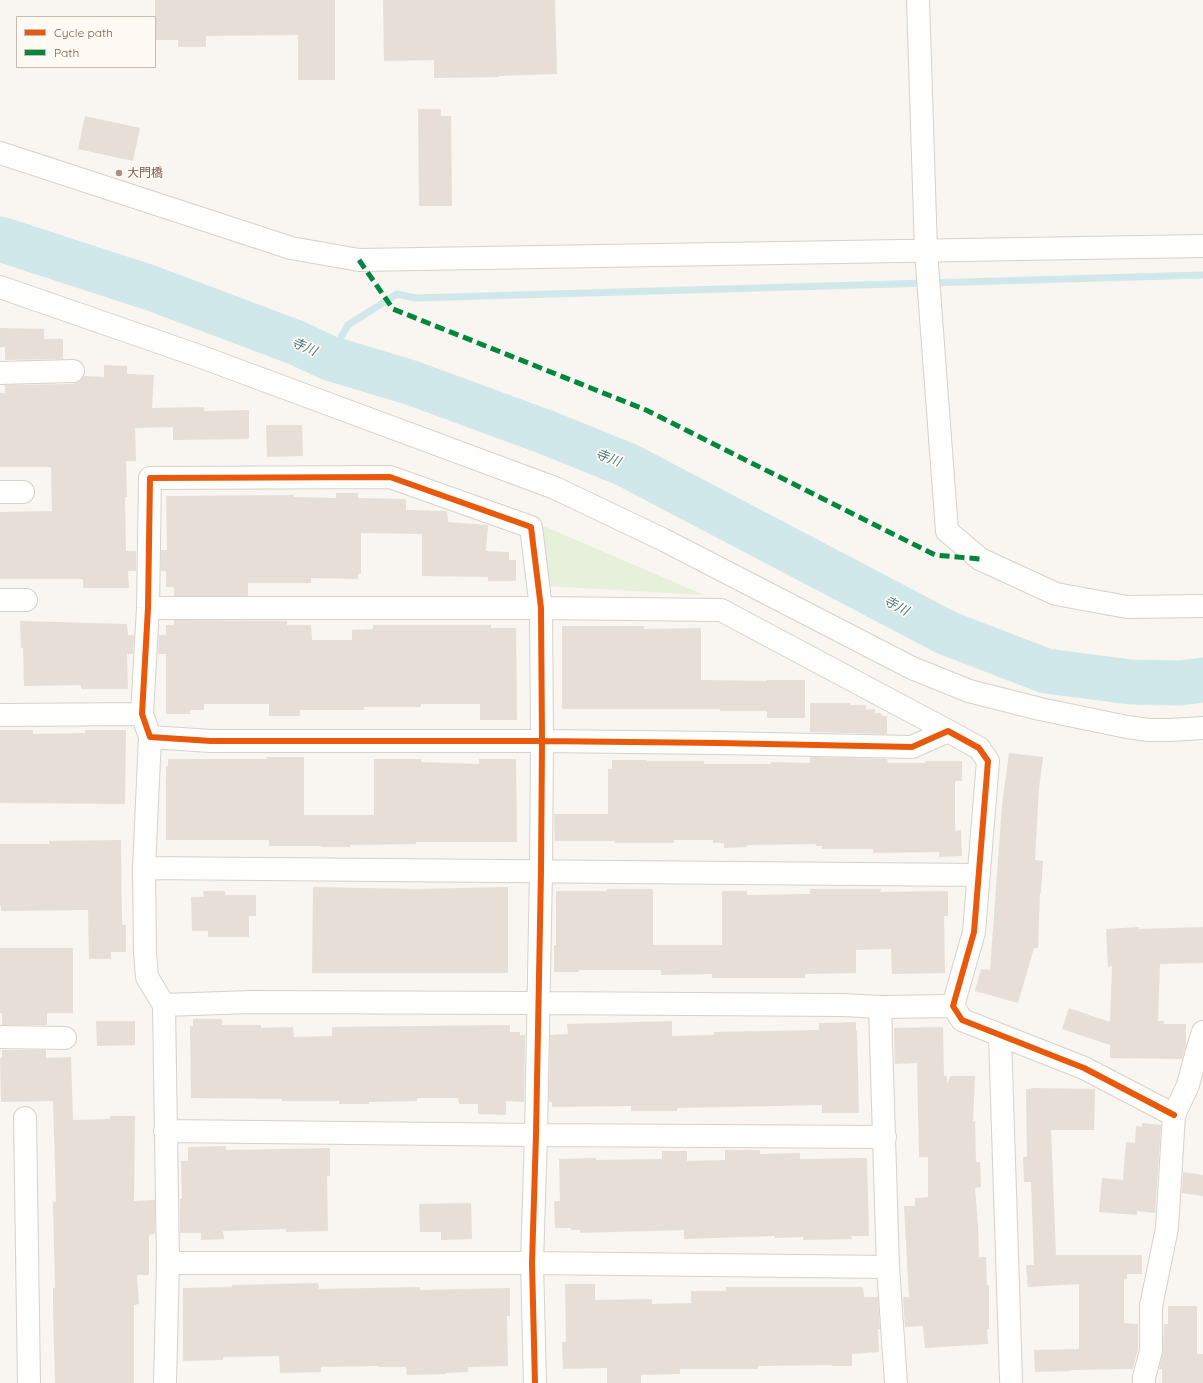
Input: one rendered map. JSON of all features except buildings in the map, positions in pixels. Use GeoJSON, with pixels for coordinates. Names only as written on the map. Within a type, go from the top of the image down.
{"type":"FeatureCollection","features":[{"type":"Feature","properties":{"kind":"street"},"geometry":{"type":"LineString","coordinates":[[918,0],[926,251],[947,531],[980,559],[1056,594],[1127,607],[1203,606]]}},
{"type":"Feature","properties":{"kind":"street"},"geometry":{"type":"LineString","coordinates":[[0,153],[291,248],[359,260],[1203,246]]}},
{"type":"Feature","properties":{"kind":"street"},"geometry":{"type":"LineString","coordinates":[[0,287],[199,356],[555,488],[664,540],[912,668],[969,691],[1040,710],[1127,727],[1170,730],[1203,728]]}},
{"type":"Feature","properties":{"kind":"street"},"geometry":{"type":"LineString","coordinates":[[0,373],[73,371]]}},
{"type":"Feature","properties":{"kind":"street"},"geometry":{"type":"LineString","coordinates":[[165,1383],[168,1263],[164,1004],[146,977],[144,868],[150,737],[142,714],[148,608],[150,478],[390,477],[531,528],[541,608],[542,741],[536,1135],[532,1263],[535,1383]]}},
{"type":"Feature","properties":{"kind":"street"},"geometry":{"type":"LineString","coordinates":[[0,492],[23,492]]}},
{"type":"Feature","properties":{"kind":"street"},"geometry":{"type":"LineString","coordinates":[[0,600],[26,600]]}},
{"type":"Feature","properties":{"kind":"street"},"geometry":{"type":"LineString","coordinates":[[148,608],[541,608],[721,610],[979,748],[988,761],[974,932],[952,1006]]}},
{"type":"Feature","properties":{"kind":"street"},"geometry":{"type":"LineString","coordinates":[[0,715],[142,714]]}},
{"type":"Feature","properties":{"kind":"street"},"geometry":{"type":"LineString","coordinates":[[150,737],[212,741],[542,741],[912,747],[948,731]]}},
{"type":"Feature","properties":{"kind":"street"},"geometry":{"type":"LineString","coordinates":[[144,868],[979,875]]}},
{"type":"Feature","properties":{"kind":"street"},"geometry":{"type":"LineString","coordinates":[[164,1004],[252,1002],[843,1005],[880,1007],[952,1006]]}},
{"type":"Feature","properties":{"kind":"street"},"geometry":{"type":"LineString","coordinates":[[952,1006],[962,1020],[1084,1068],[1174,1115]]}},
{"type":"Feature","properties":{"kind":"street"},"geometry":{"type":"LineString","coordinates":[[880,1007],[888,1268],[896,1383]]}},
{"type":"Feature","properties":{"kind":"street"},"geometry":{"type":"LineString","coordinates":[[1144,1383],[1144,1377],[1151,1351],[1151,1306],[1167,1228],[1174,1115],[1188,1085],[1196,1051],[1203,1032]]}},
{"type":"Feature","properties":{"kind":"street"},"geometry":{"type":"LineString","coordinates":[[1000,1036],[1011,1380]]}},
{"type":"Feature","properties":{"kind":"street"},"geometry":{"type":"LineString","coordinates":[[0,1037],[65,1038]]}},
{"type":"Feature","properties":{"kind":"street"},"geometry":{"type":"LineString","coordinates":[[25,1118],[29,1383]]}},
{"type":"Feature","properties":{"kind":"street"},"geometry":{"type":"LineString","coordinates":[[165,1131],[885,1137]]}},
{"type":"Feature","properties":{"kind":"street"},"geometry":{"type":"LineString","coordinates":[[168,1263],[532,1263],[888,1268]]}},
{"type":"Feature","properties":{"kind":"green space"},"geometry":{"type":"Polygon","coordinates":[[[541,525],[704,595],[549,586],[541,525]]]}},
{"type":"Feature","properties":{"kind":"waterway","name":"寺川"},"geometry":{"type":"LineString","coordinates":[[0,239],[151,288],[297,343],[329,358],[412,383],[548,433],[627,465],[947,633],[1046,671],[1131,682],[1180,683],[1203,680]]}},
{"type":"Feature","properties":{"kind":"waterway"},"geometry":{"type":"LineString","coordinates":[[329,358],[348,325],[397,294],[415,298],[1203,275]]}},
{"type":"Feature","properties":{"kind":"marked path"},"geometry":{"type":"LineString","coordinates":[[359,260],[393,309],[646,410],[935,555],[980,559]]}},
{"type":"Feature","properties":{"kind":"cycle path"},"geometry":{"type":"LineString","coordinates":[[535,1383],[532,1263],[536,1135],[542,741],[541,608],[531,527],[390,477],[150,478],[148,608],[142,714],[150,737],[211,741],[542,741],[912,747],[948,731],[979,748],[988,761],[974,932],[953,1006],[962,1020],[1084,1068],[1174,1115]]}},
{"type":"Feature","properties":{"kind":"place","name":"大門橋"},"geometry":{"type":"Point","coordinates":[119,173]}}]}
